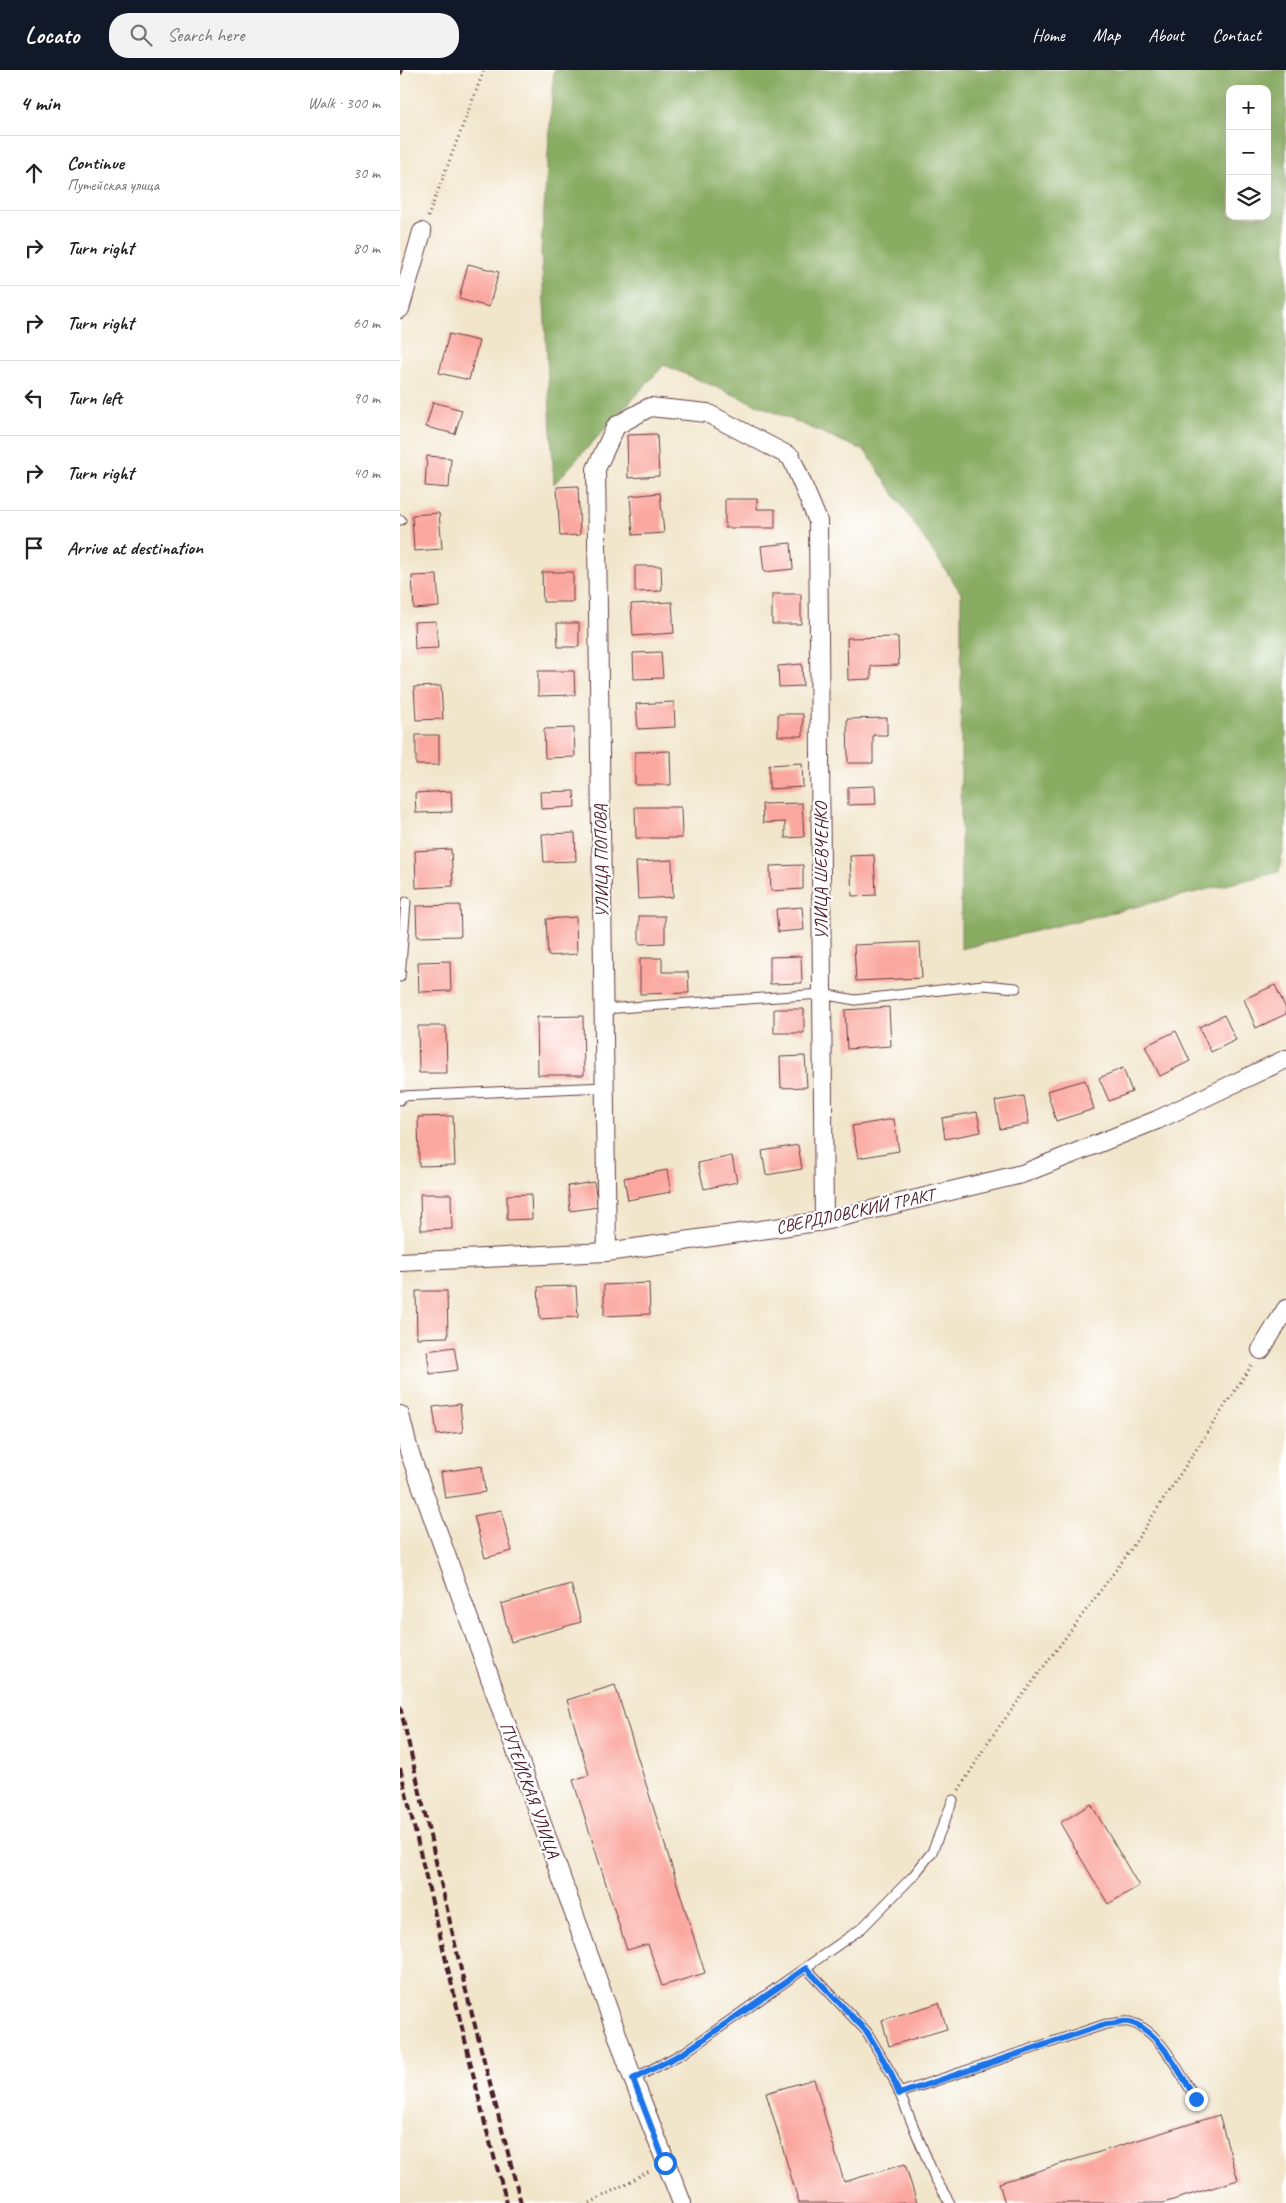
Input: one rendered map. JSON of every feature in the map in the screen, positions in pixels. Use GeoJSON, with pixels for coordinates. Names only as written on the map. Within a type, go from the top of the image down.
{"type":"FeatureCollection","features":[{"type":"Feature","properties":{"kind":"street"},"geometry":{"type":"LineString","coordinates":[[400,309],[422,232]]}},
{"type":"Feature","properties":{"kind":"street","name":"УЛИЦА ШЕВЧЕНКО"},"geometry":{"type":"LineString","coordinates":[[596,470],[616,426],[650,407],[707,413],[791,457],[818,521],[824,1221]]}},
{"type":"Feature","properties":{"kind":"street","name":"УЛИЦА ПОПОВА"},"geometry":{"type":"LineString","coordinates":[[596,470],[607,1252]]}},
{"type":"Feature","properties":{"kind":"street","name":"СВЕРДЛОВСКИЙ ТРАКТ"},"geometry":{"type":"LineString","coordinates":[[400,1262],[607,1252],[824,1221],[1022,1174],[1157,1120],[1286,1058]]}},
{"type":"Feature","properties":{"kind":"street"},"geometry":{"type":"LineString","coordinates":[[1261,1350],[1286,1309]]}},
{"type":"Feature","properties":{"kind":"street","name":"ПУТЕЙСКАЯ УЛИЦА"},"geometry":{"type":"LineString","coordinates":[[400,1415],[409,1451],[633,2079],[682,2203]]}},
{"type":"Feature","properties":{"kind":"lane"},"geometry":{"type":"LineString","coordinates":[[400,977],[406,902]]}},
{"type":"Feature","properties":{"kind":"lane"},"geometry":{"type":"LineString","coordinates":[[603,1009],[822,994],[855,1000],[983,985],[1016,988]]}},
{"type":"Feature","properties":{"kind":"lane"},"geometry":{"type":"LineString","coordinates":[[400,1100],[402,1096],[604,1087]]}},
{"type":"Feature","properties":{"kind":"lane"},"geometry":{"type":"LineString","coordinates":[[633,2079],[685,2052],[862,1928],[914,1875],[932,1852],[953,1800]]}},
{"type":"Feature","properties":{"kind":"lane"},"geometry":{"type":"LineString","coordinates":[[806,1968],[867,2032],[891,2073],[934,2178],[950,2203]]}},
{"type":"Feature","properties":{"kind":"lane"},"geometry":{"type":"LineString","coordinates":[[899,2094],[1106,2024],[1127,2022],[1146,2028],[1167,2053],[1196,2099]]}},
{"type":"Feature","properties":{"kind":"path"},"geometry":{"type":"LineString","coordinates":[[422,232],[484,70]]}},
{"type":"Feature","properties":{"kind":"path"},"geometry":{"type":"LineString","coordinates":[[953,1800],[990,1739],[1127,1555],[1261,1350]]}},
{"type":"Feature","properties":{"kind":"path"},"geometry":{"type":"LineString","coordinates":[[590,2203],[665,2163]]}},
{"type":"Feature","properties":{"kind":"green space"},"geometry":{"type":"Polygon","coordinates":[[[554,70],[1286,70],[1286,834],[1279,872],[961,949],[961,593],[865,451],[664,365],[554,484],[541,250],[554,70]]]}},
{"type":"Feature","properties":{"kind":"building"},"geometry":{"type":"Polygon","coordinates":[[[468,264],[499,272],[489,307],[459,299],[468,264]]]}},
{"type":"Feature","properties":{"kind":"building"},"geometry":{"type":"Polygon","coordinates":[[[449,334],[479,341],[469,380],[439,373],[449,334]]]}},
{"type":"Feature","properties":{"kind":"building"},"geometry":{"type":"Polygon","coordinates":[[[433,402],[462,410],[455,434],[426,427],[433,402]]]}},
{"type":"Feature","properties":{"kind":"building"},"geometry":{"type":"Polygon","coordinates":[[[657,434],[659,476],[628,478],[627,435],[657,434]]]}},
{"type":"Feature","properties":{"kind":"building"},"geometry":{"type":"Polygon","coordinates":[[[427,456],[451,458],[449,488],[425,486],[427,456]]]}},
{"type":"Feature","properties":{"kind":"building"},"geometry":{"type":"Polygon","coordinates":[[[578,486],[580,535],[560,536],[557,487],[578,486]]]}},
{"type":"Feature","properties":{"kind":"building"},"geometry":{"type":"Polygon","coordinates":[[[660,493],[664,533],[633,535],[630,496],[660,493]]]}},
{"type":"Feature","properties":{"kind":"building"},"geometry":{"type":"Polygon","coordinates":[[[725,499],[757,499],[757,509],[775,509],[775,528],[725,528],[725,499]]]}},
{"type":"Feature","properties":{"kind":"building"},"geometry":{"type":"Polygon","coordinates":[[[439,513],[442,549],[414,551],[412,515],[439,513]]]}},
{"type":"Feature","properties":{"kind":"building"},"geometry":{"type":"Polygon","coordinates":[[[791,543],[793,569],[764,572],[761,546],[791,543]]]}},
{"type":"Feature","properties":{"kind":"building"},"geometry":{"type":"Polygon","coordinates":[[[635,566],[661,566],[662,591],[635,592],[635,566]]]}},
{"type":"Feature","properties":{"kind":"building"},"geometry":{"type":"Polygon","coordinates":[[[542,572],[573,572],[573,602],[543,602],[542,572]]]}},
{"type":"Feature","properties":{"kind":"building"},"geometry":{"type":"Polygon","coordinates":[[[437,575],[439,607],[414,609],[412,576],[437,575]]]}},
{"type":"Feature","properties":{"kind":"building"},"geometry":{"type":"Polygon","coordinates":[[[772,594],[801,594],[801,624],[772,624],[772,594]]]}},
{"type":"Feature","properties":{"kind":"building"},"geometry":{"type":"Polygon","coordinates":[[[672,602],[674,633],[633,636],[631,604],[672,602]]]}},
{"type":"Feature","properties":{"kind":"building"},"geometry":{"type":"Polygon","coordinates":[[[436,621],[438,648],[415,649],[414,622],[436,621]]]}},
{"type":"Feature","properties":{"kind":"building"},"geometry":{"type":"Polygon","coordinates":[[[557,623],[579,623],[579,647],[558,647],[557,623]]]}},
{"type":"Feature","properties":{"kind":"building"},"geometry":{"type":"Polygon","coordinates":[[[898,637],[899,665],[871,666],[871,679],[848,680],[847,638],[898,637]]]}},
{"type":"Feature","properties":{"kind":"building"},"geometry":{"type":"Polygon","coordinates":[[[661,652],[663,678],[634,679],[633,653],[661,652]]]}},
{"type":"Feature","properties":{"kind":"building"},"geometry":{"type":"Polygon","coordinates":[[[802,664],[803,686],[779,687],[778,666],[802,664]]]}},
{"type":"Feature","properties":{"kind":"building"},"geometry":{"type":"Polygon","coordinates":[[[538,671],[574,671],[575,695],[538,696],[538,671]]]}},
{"type":"Feature","properties":{"kind":"building"},"geometry":{"type":"Polygon","coordinates":[[[441,686],[443,719],[416,720],[414,687],[441,686]]]}},
{"type":"Feature","properties":{"kind":"building"},"geometry":{"type":"Polygon","coordinates":[[[674,702],[675,727],[638,729],[636,704],[674,702]]]}},
{"type":"Feature","properties":{"kind":"building"},"geometry":{"type":"Polygon","coordinates":[[[778,714],[803,714],[803,736],[778,736],[778,714]]]}},
{"type":"Feature","properties":{"kind":"building"},"geometry":{"type":"Polygon","coordinates":[[[887,718],[887,735],[873,735],[873,763],[848,763],[847,719],[887,718]]]}},
{"type":"Feature","properties":{"kind":"building"},"geometry":{"type":"Polygon","coordinates":[[[574,728],[575,757],[545,758],[544,729],[574,728]]]}},
{"type":"Feature","properties":{"kind":"building"},"geometry":{"type":"Polygon","coordinates":[[[416,735],[439,735],[439,765],[416,765],[416,735]]]}},
{"type":"Feature","properties":{"kind":"building"},"geometry":{"type":"Polygon","coordinates":[[[670,751],[671,785],[635,785],[635,752],[670,751]]]}},
{"type":"Feature","properties":{"kind":"building"},"geometry":{"type":"Polygon","coordinates":[[[802,763],[803,787],[769,789],[769,765],[802,763]]]}},
{"type":"Feature","properties":{"kind":"building"},"geometry":{"type":"Polygon","coordinates":[[[875,786],[876,804],[848,805],[848,787],[875,786]]]}},
{"type":"Feature","properties":{"kind":"building"},"geometry":{"type":"Polygon","coordinates":[[[451,791],[452,812],[416,813],[415,793],[451,791]]]}},
{"type":"Feature","properties":{"kind":"building"},"geometry":{"type":"Polygon","coordinates":[[[574,791],[575,807],[541,809],[540,792],[574,791]]]}},
{"type":"Feature","properties":{"kind":"building"},"geometry":{"type":"Polygon","coordinates":[[[802,803],[804,837],[785,838],[785,822],[763,823],[762,804],[802,803]]]}},
{"type":"Feature","properties":{"kind":"building"},"geometry":{"type":"Polygon","coordinates":[[[635,807],[681,807],[682,838],[636,838],[635,807]]]}},
{"type":"Feature","properties":{"kind":"building"},"geometry":{"type":"Polygon","coordinates":[[[575,833],[576,861],[544,862],[542,834],[575,833]]]}},
{"type":"Feature","properties":{"kind":"building"},"geometry":{"type":"Polygon","coordinates":[[[451,849],[453,886],[416,888],[415,851],[451,849]]]}},
{"type":"Feature","properties":{"kind":"building"},"geometry":{"type":"Polygon","coordinates":[[[874,855],[876,895],[852,896],[850,856],[874,855]]]}},
{"type":"Feature","properties":{"kind":"building"},"geometry":{"type":"Polygon","coordinates":[[[672,860],[673,897],[638,899],[636,862],[672,860]]]}},
{"type":"Feature","properties":{"kind":"building"},"geometry":{"type":"Polygon","coordinates":[[[803,865],[803,889],[771,891],[770,866],[803,865]]]}},
{"type":"Feature","properties":{"kind":"building"},"geometry":{"type":"Polygon","coordinates":[[[460,905],[461,936],[417,937],[416,906],[460,905]]]}},
{"type":"Feature","properties":{"kind":"building"},"geometry":{"type":"Polygon","coordinates":[[[802,907],[804,930],[778,932],[776,909],[802,907]]]}},
{"type":"Feature","properties":{"kind":"building"},"geometry":{"type":"Polygon","coordinates":[[[639,916],[665,916],[665,943],[639,944],[639,916]]]}},
{"type":"Feature","properties":{"kind":"building"},"geometry":{"type":"Polygon","coordinates":[[[576,917],[577,954],[548,956],[546,919],[576,917]]]}},
{"type":"Feature","properties":{"kind":"building"},"geometry":{"type":"Polygon","coordinates":[[[920,942],[922,978],[856,981],[854,945],[920,942]]]}},
{"type":"Feature","properties":{"kind":"building"},"geometry":{"type":"Polygon","coordinates":[[[801,956],[802,983],[770,984],[770,957],[801,956]]]}},
{"type":"Feature","properties":{"kind":"building"},"geometry":{"type":"Polygon","coordinates":[[[640,958],[662,958],[662,972],[688,972],[689,993],[640,994],[640,958]]]}},
{"type":"Feature","properties":{"kind":"building"},"geometry":{"type":"Polygon","coordinates":[[[450,961],[451,991],[419,992],[418,962],[450,961]]]}},
{"type":"Feature","properties":{"kind":"building"},"geometry":{"type":"Polygon","coordinates":[[[1275,985],[1286,1009],[1286,1014],[1256,1028],[1244,999],[1275,985]]]}},
{"type":"Feature","properties":{"kind":"building"},"geometry":{"type":"Polygon","coordinates":[[[889,1007],[891,1046],[847,1049],[845,1010],[889,1007]]]}},
{"type":"Feature","properties":{"kind":"building"},"geometry":{"type":"Polygon","coordinates":[[[774,1009],[804,1009],[804,1033],[774,1033],[774,1009]]]}},
{"type":"Feature","properties":{"kind":"building"},"geometry":{"type":"Polygon","coordinates":[[[1224,1015],[1236,1040],[1211,1052],[1199,1027],[1224,1015]]]}},
{"type":"Feature","properties":{"kind":"building"},"geometry":{"type":"Polygon","coordinates":[[[583,1016],[584,1075],[538,1075],[537,1017],[583,1016]]]}},
{"type":"Feature","properties":{"kind":"building"},"geometry":{"type":"Polygon","coordinates":[[[418,1026],[446,1026],[447,1073],[419,1073],[418,1026]]]}},
{"type":"Feature","properties":{"kind":"building"},"geometry":{"type":"Polygon","coordinates":[[[1176,1031],[1190,1061],[1160,1076],[1145,1046],[1176,1031]]]}},
{"type":"Feature","properties":{"kind":"building"},"geometry":{"type":"Polygon","coordinates":[[[805,1056],[807,1087],[781,1088],[780,1057],[805,1056]]]}},
{"type":"Feature","properties":{"kind":"building"},"geometry":{"type":"Polygon","coordinates":[[[1123,1068],[1132,1092],[1109,1101],[1099,1078],[1123,1068]]]}},
{"type":"Feature","properties":{"kind":"building"},"geometry":{"type":"Polygon","coordinates":[[[1085,1080],[1094,1109],[1056,1121],[1047,1091],[1085,1080]]]}},
{"type":"Feature","properties":{"kind":"building"},"geometry":{"type":"Polygon","coordinates":[[[1024,1096],[1029,1124],[1000,1129],[995,1101],[1024,1096]]]}},
{"type":"Feature","properties":{"kind":"building"},"geometry":{"type":"Polygon","coordinates":[[[977,1112],[981,1132],[945,1139],[942,1118],[977,1112]]]}},
{"type":"Feature","properties":{"kind":"building"},"geometry":{"type":"Polygon","coordinates":[[[453,1116],[455,1165],[419,1166],[418,1117],[453,1116]]]}},
{"type":"Feature","properties":{"kind":"building"},"geometry":{"type":"Polygon","coordinates":[[[894,1119],[899,1151],[858,1158],[852,1126],[894,1119]]]}},
{"type":"Feature","properties":{"kind":"building"},"geometry":{"type":"Polygon","coordinates":[[[798,1145],[802,1169],[766,1175],[762,1151],[798,1145]]]}},
{"type":"Feature","properties":{"kind":"building"},"geometry":{"type":"Polygon","coordinates":[[[732,1156],[737,1182],[704,1189],[698,1163],[732,1156]]]}},
{"type":"Feature","properties":{"kind":"building"},"geometry":{"type":"Polygon","coordinates":[[[667,1170],[671,1192],[628,1200],[624,1178],[667,1170]]]}},
{"type":"Feature","properties":{"kind":"building"},"geometry":{"type":"Polygon","coordinates":[[[594,1182],[598,1207],[570,1211],[568,1186],[594,1182]]]}},
{"type":"Feature","properties":{"kind":"building"},"geometry":{"type":"Polygon","coordinates":[[[420,1194],[451,1194],[452,1229],[421,1230],[420,1194]]]}},
{"type":"Feature","properties":{"kind":"building"},"geometry":{"type":"Polygon","coordinates":[[[531,1194],[532,1219],[507,1220],[507,1195],[531,1194]]]}},
{"type":"Feature","properties":{"kind":"building"},"geometry":{"type":"Polygon","coordinates":[[[649,1283],[650,1314],[604,1316],[604,1285],[649,1283]]]}},
{"type":"Feature","properties":{"kind":"building"},"geometry":{"type":"Polygon","coordinates":[[[576,1286],[578,1317],[540,1319],[538,1287],[576,1286]]]}},
{"type":"Feature","properties":{"kind":"building"},"geometry":{"type":"Polygon","coordinates":[[[416,1291],[447,1291],[448,1337],[417,1338],[416,1291]]]}},
{"type":"Feature","properties":{"kind":"building"},"geometry":{"type":"Polygon","coordinates":[[[454,1347],[458,1370],[430,1374],[427,1351],[454,1347]]]}},
{"type":"Feature","properties":{"kind":"building"},"geometry":{"type":"Polygon","coordinates":[[[460,1404],[463,1432],[437,1435],[433,1407],[460,1404]]]}},
{"type":"Feature","properties":{"kind":"building"},"geometry":{"type":"Polygon","coordinates":[[[482,1466],[485,1492],[445,1498],[441,1472],[482,1466]]]}},
{"type":"Feature","properties":{"kind":"building"},"geometry":{"type":"Polygon","coordinates":[[[501,1510],[512,1551],[485,1558],[474,1516],[501,1510]]]}},
{"type":"Feature","properties":{"kind":"building"},"geometry":{"type":"Polygon","coordinates":[[[571,1584],[581,1622],[511,1642],[501,1604],[571,1584]]]}},
{"type":"Feature","properties":{"kind":"building"},"geometry":{"type":"Polygon","coordinates":[[[615,1685],[705,1973],[662,1986],[648,1944],[627,1950],[573,1780],[589,1775],[567,1700],[615,1685]]]}},
{"type":"Feature","properties":{"kind":"building"},"geometry":{"type":"Polygon","coordinates":[[[1091,1804],[1139,1886],[1108,1904],[1060,1823],[1091,1804]]]}},
{"type":"Feature","properties":{"kind":"building"},"geometry":{"type":"Polygon","coordinates":[[[939,2003],[947,2029],[889,2046],[882,2020],[939,2003]]]}},
{"type":"Feature","properties":{"kind":"building"},"geometry":{"type":"Polygon","coordinates":[[[814,2079],[844,2182],[905,2164],[917,2203],[799,2203],[766,2093],[814,2079]]]}},
{"type":"Feature","properties":{"kind":"building"},"geometry":{"type":"Polygon","coordinates":[[[1219,2115],[1238,2180],[1163,2203],[1005,2203],[999,2183],[1219,2115]]]}},
{"type":"Feature","properties":{"kind":"railway"},"geometry":{"type":"LineString","coordinates":[[400,74],[402,70]]}},
{"type":"Feature","properties":{"kind":"railway"},"geometry":{"type":"LineString","coordinates":[[400,1706],[465,1987],[521,2203]]}},
{"type":"Feature","properties":{"kind":"railway"},"geometry":{"type":"LineString","coordinates":[[400,1768],[486,2128],[507,2203]]}},
{"type":"Feature","properties":{"kind":"route"},"geometry":{"type":"LineString","coordinates":[[665,2163],[633,2079],[685,2052],[806,1968],[838,1999],[867,2032],[891,2073],[899,2094],[1106,2024],[1127,2022],[1146,2028],[1167,2053],[1196,2099]]}}]}
